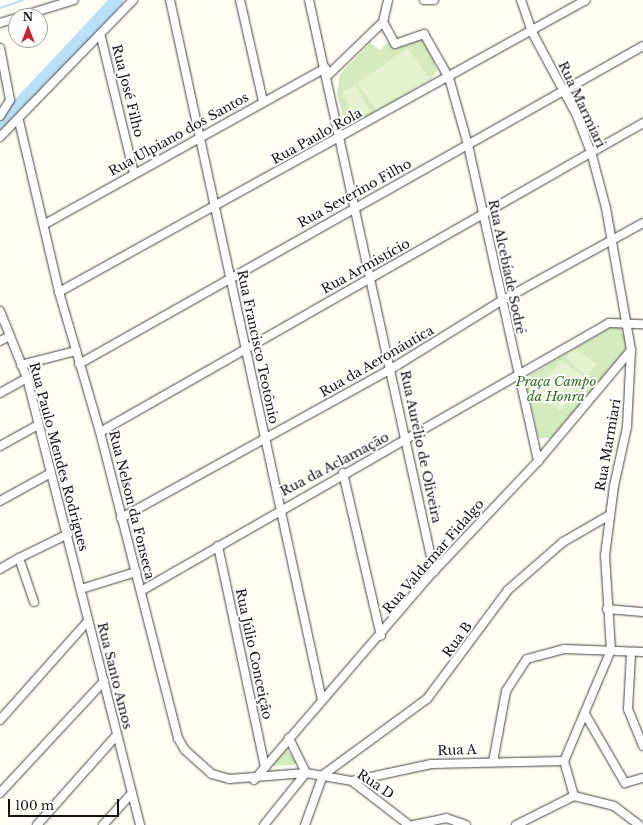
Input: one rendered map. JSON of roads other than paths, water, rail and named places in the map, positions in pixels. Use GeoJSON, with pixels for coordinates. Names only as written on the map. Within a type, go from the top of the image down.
{"type":"FeatureCollection","features":[{"type":"Feature","properties":{"kind":"street"},"geometry":{"type":"LineString","coordinates":[[48,8],[74,0]]}},
{"type":"Feature","properties":{"kind":"street"},"geometry":{"type":"LineString","coordinates":[[0,137],[19,121],[101,37],[133,0]]}},
{"type":"Feature","properties":{"kind":"street","name":"Rua Francisco Teotônio"},"geometry":{"type":"LineString","coordinates":[[170,0],[322,700]]}},
{"type":"Feature","properties":{"kind":"street"},"geometry":{"type":"LineString","coordinates":[[240,0],[263,101]]}},
{"type":"Feature","properties":{"kind":"street","name":"Rua Aurélio de Oliveira"},"geometry":{"type":"LineString","coordinates":[[309,0],[372,277],[434,571]]}},
{"type":"Feature","properties":{"kind":"street"},"geometry":{"type":"LineString","coordinates":[[326,77],[383,22],[388,0]]}},
{"type":"Feature","properties":{"kind":"street"},"geometry":{"type":"LineString","coordinates":[[425,1],[434,0]]}},
{"type":"Feature","properties":{"kind":"street","name":"Rua Marmiari"},"geometry":{"type":"LineString","coordinates":[[521,0],[532,32],[564,91],[591,152],[612,241],[631,350],[627,427],[608,516],[604,585],[612,635],[611,650],[564,761]]}},
{"type":"Feature","properties":{"kind":"street","name":"Rua Paulo Rola"},"geometry":{"type":"LineString","coordinates":[[59,292],[340,139],[532,32],[586,0]]}},
{"type":"Feature","properties":{"kind":"street","name":"Rua Alcebíade Sodré"},"geometry":{"type":"LineString","coordinates":[[383,22],[395,44],[424,34],[449,78],[468,145],[501,300],[538,461]]}},
{"type":"Feature","properties":{"kind":"street","name":"Rua José Filho"},"geometry":{"type":"LineString","coordinates":[[101,37],[134,174]]}},
{"type":"Feature","properties":{"kind":"street","name":"Rua Severino Filho"},"geometry":{"type":"LineString","coordinates":[[79,364],[230,277],[356,208],[643,46]]}},
{"type":"Feature","properties":{"kind":"street"},"geometry":{"type":"LineString","coordinates":[[0,48],[10,100],[0,116]]}},
{"type":"Feature","properties":{"kind":"street","name":"Rua Ulpiano dos Santos"},"geometry":{"type":"LineString","coordinates":[[45,224],[263,101],[325,68]]}},
{"type":"Feature","properties":{"kind":"street","name":"Rua Nelson da Fonseca"},"geometry":{"type":"LineString","coordinates":[[19,121],[45,224],[59,292],[100,432],[121,518],[185,750],[212,774],[230,780],[254,780],[306,773],[323,775]]}},
{"type":"Feature","properties":{"kind":"street","name":"Rua Armistício"},"geometry":{"type":"LineString","coordinates":[[100,432],[372,277],[483,216],[643,123]]}},
{"type":"Feature","properties":{"kind":"street","name":"Rua da Aeronáutica"},"geometry":{"type":"LineString","coordinates":[[121,518],[391,369],[501,300],[643,223]]}},
{"type":"Feature","properties":{"kind":"street","name":"Rua Paulo Mendes Rodrigues"},"geometry":{"type":"LineString","coordinates":[[0,311],[27,378],[81,589]]}},
{"type":"Feature","properties":{"kind":"street","name":"Rua da Aclamação"},"geometry":{"type":"LineString","coordinates":[[141,591],[280,508],[406,440],[608,323],[627,322],[643,324]]}},
{"type":"Feature","properties":{"kind":"street"},"geometry":{"type":"LineString","coordinates":[[0,342],[10,336]]}},
{"type":"Feature","properties":{"kind":"street","name":"Rua Valdemar Fidalgo"},"geometry":{"type":"LineString","coordinates":[[254,780],[322,700],[381,636],[434,571],[538,461],[631,350]]}},
{"type":"Feature","properties":{"kind":"street"},"geometry":{"type":"LineString","coordinates":[[21,365],[76,352]]}},
{"type":"Feature","properties":{"kind":"street"},"geometry":{"type":"LineString","coordinates":[[0,393],[27,378]]}},
{"type":"Feature","properties":{"kind":"street"},"geometry":{"type":"LineString","coordinates":[[0,446],[38,425]]}},
{"type":"Feature","properties":{"kind":"street"},"geometry":{"type":"LineString","coordinates":[[0,501],[51,473]]}},
{"type":"Feature","properties":{"kind":"street"},"geometry":{"type":"LineString","coordinates":[[343,473],[381,636]]}},
{"type":"Feature","properties":{"kind":"street","name":"Rua B"},"geometry":{"type":"LineString","coordinates":[[323,775],[427,699],[508,590],[563,542],[608,516]]}},
{"type":"Feature","properties":{"kind":"street"},"geometry":{"type":"LineString","coordinates":[[0,569],[68,534]]}},
{"type":"Feature","properties":{"kind":"street","name":"Rua Júlio Conceição"},"geometry":{"type":"LineString","coordinates":[[218,546],[265,767]]}},
{"type":"Feature","properties":{"kind":"street"},"geometry":{"type":"LineString","coordinates":[[19,558],[34,602]]}},
{"type":"Feature","properties":{"kind":"street"},"geometry":{"type":"LineString","coordinates":[[81,589],[136,572]]}},
{"type":"Feature","properties":{"kind":"street","name":"Rua Santo Amos"},"geometry":{"type":"LineString","coordinates":[[81,589],[140,825]]}},
{"type":"Feature","properties":{"kind":"street"},"geometry":{"type":"LineString","coordinates":[[607,609],[643,612]]}},
{"type":"Feature","properties":{"kind":"street"},"geometry":{"type":"LineString","coordinates":[[0,720],[88,621]]}},
{"type":"Feature","properties":{"kind":"street"},"geometry":{"type":"LineString","coordinates":[[493,762],[506,691],[527,659],[564,649],[611,650],[631,654],[643,652]]}},
{"type":"Feature","properties":{"kind":"street"},"geometry":{"type":"LineString","coordinates":[[631,654],[628,709],[643,746]]}},
{"type":"Feature","properties":{"kind":"street"},"geometry":{"type":"LineString","coordinates":[[0,793],[104,682]]}},
{"type":"Feature","properties":{"kind":"street"},"geometry":{"type":"LineString","coordinates":[[585,714],[626,783],[643,778]]}},
{"type":"Feature","properties":{"kind":"street"},"geometry":{"type":"LineString","coordinates":[[37,825],[117,735]]}},
{"type":"Feature","properties":{"kind":"street"},"geometry":{"type":"LineString","coordinates":[[264,825],[306,773],[289,738]]}},
{"type":"Feature","properties":{"kind":"street"},"geometry":{"type":"LineString","coordinates":[[564,761],[574,796]]}},
{"type":"Feature","properties":{"kind":"street","name":"Rua A"},"geometry":{"type":"LineString","coordinates":[[352,781],[431,764],[564,761]]}},
{"type":"Feature","properties":{"kind":"street"},"geometry":{"type":"LineString","coordinates":[[305,825],[323,775]]}},
{"type":"Feature","properties":{"kind":"street","name":"Rua D"},"geometry":{"type":"LineString","coordinates":[[323,775],[352,781],[409,825]]}},
{"type":"Feature","properties":{"kind":"street"},"geometry":{"type":"LineString","coordinates":[[103,825],[132,792]]}},
{"type":"Feature","properties":{"kind":"street"},"geometry":{"type":"LineString","coordinates":[[516,825],[574,796],[614,806],[638,825]]}},
{"type":"Feature","properties":{"kind":"street"},"geometry":{"type":"LineString","coordinates":[[414,825],[442,818],[466,825]]}},
{"type":"Feature","properties":{"kind":"waterway"},"geometry":{"type":"LineString","coordinates":[[0,8],[23,0]]}},
{"type":"Feature","properties":{"kind":"waterway"},"geometry":{"type":"LineString","coordinates":[[0,124],[116,0]]}},
{"type":"Feature","properties":{"kind":"park label","name":"Praça Campo da Honra"},"geometry":{"type":"Point","coordinates":[556,390]}}]}
